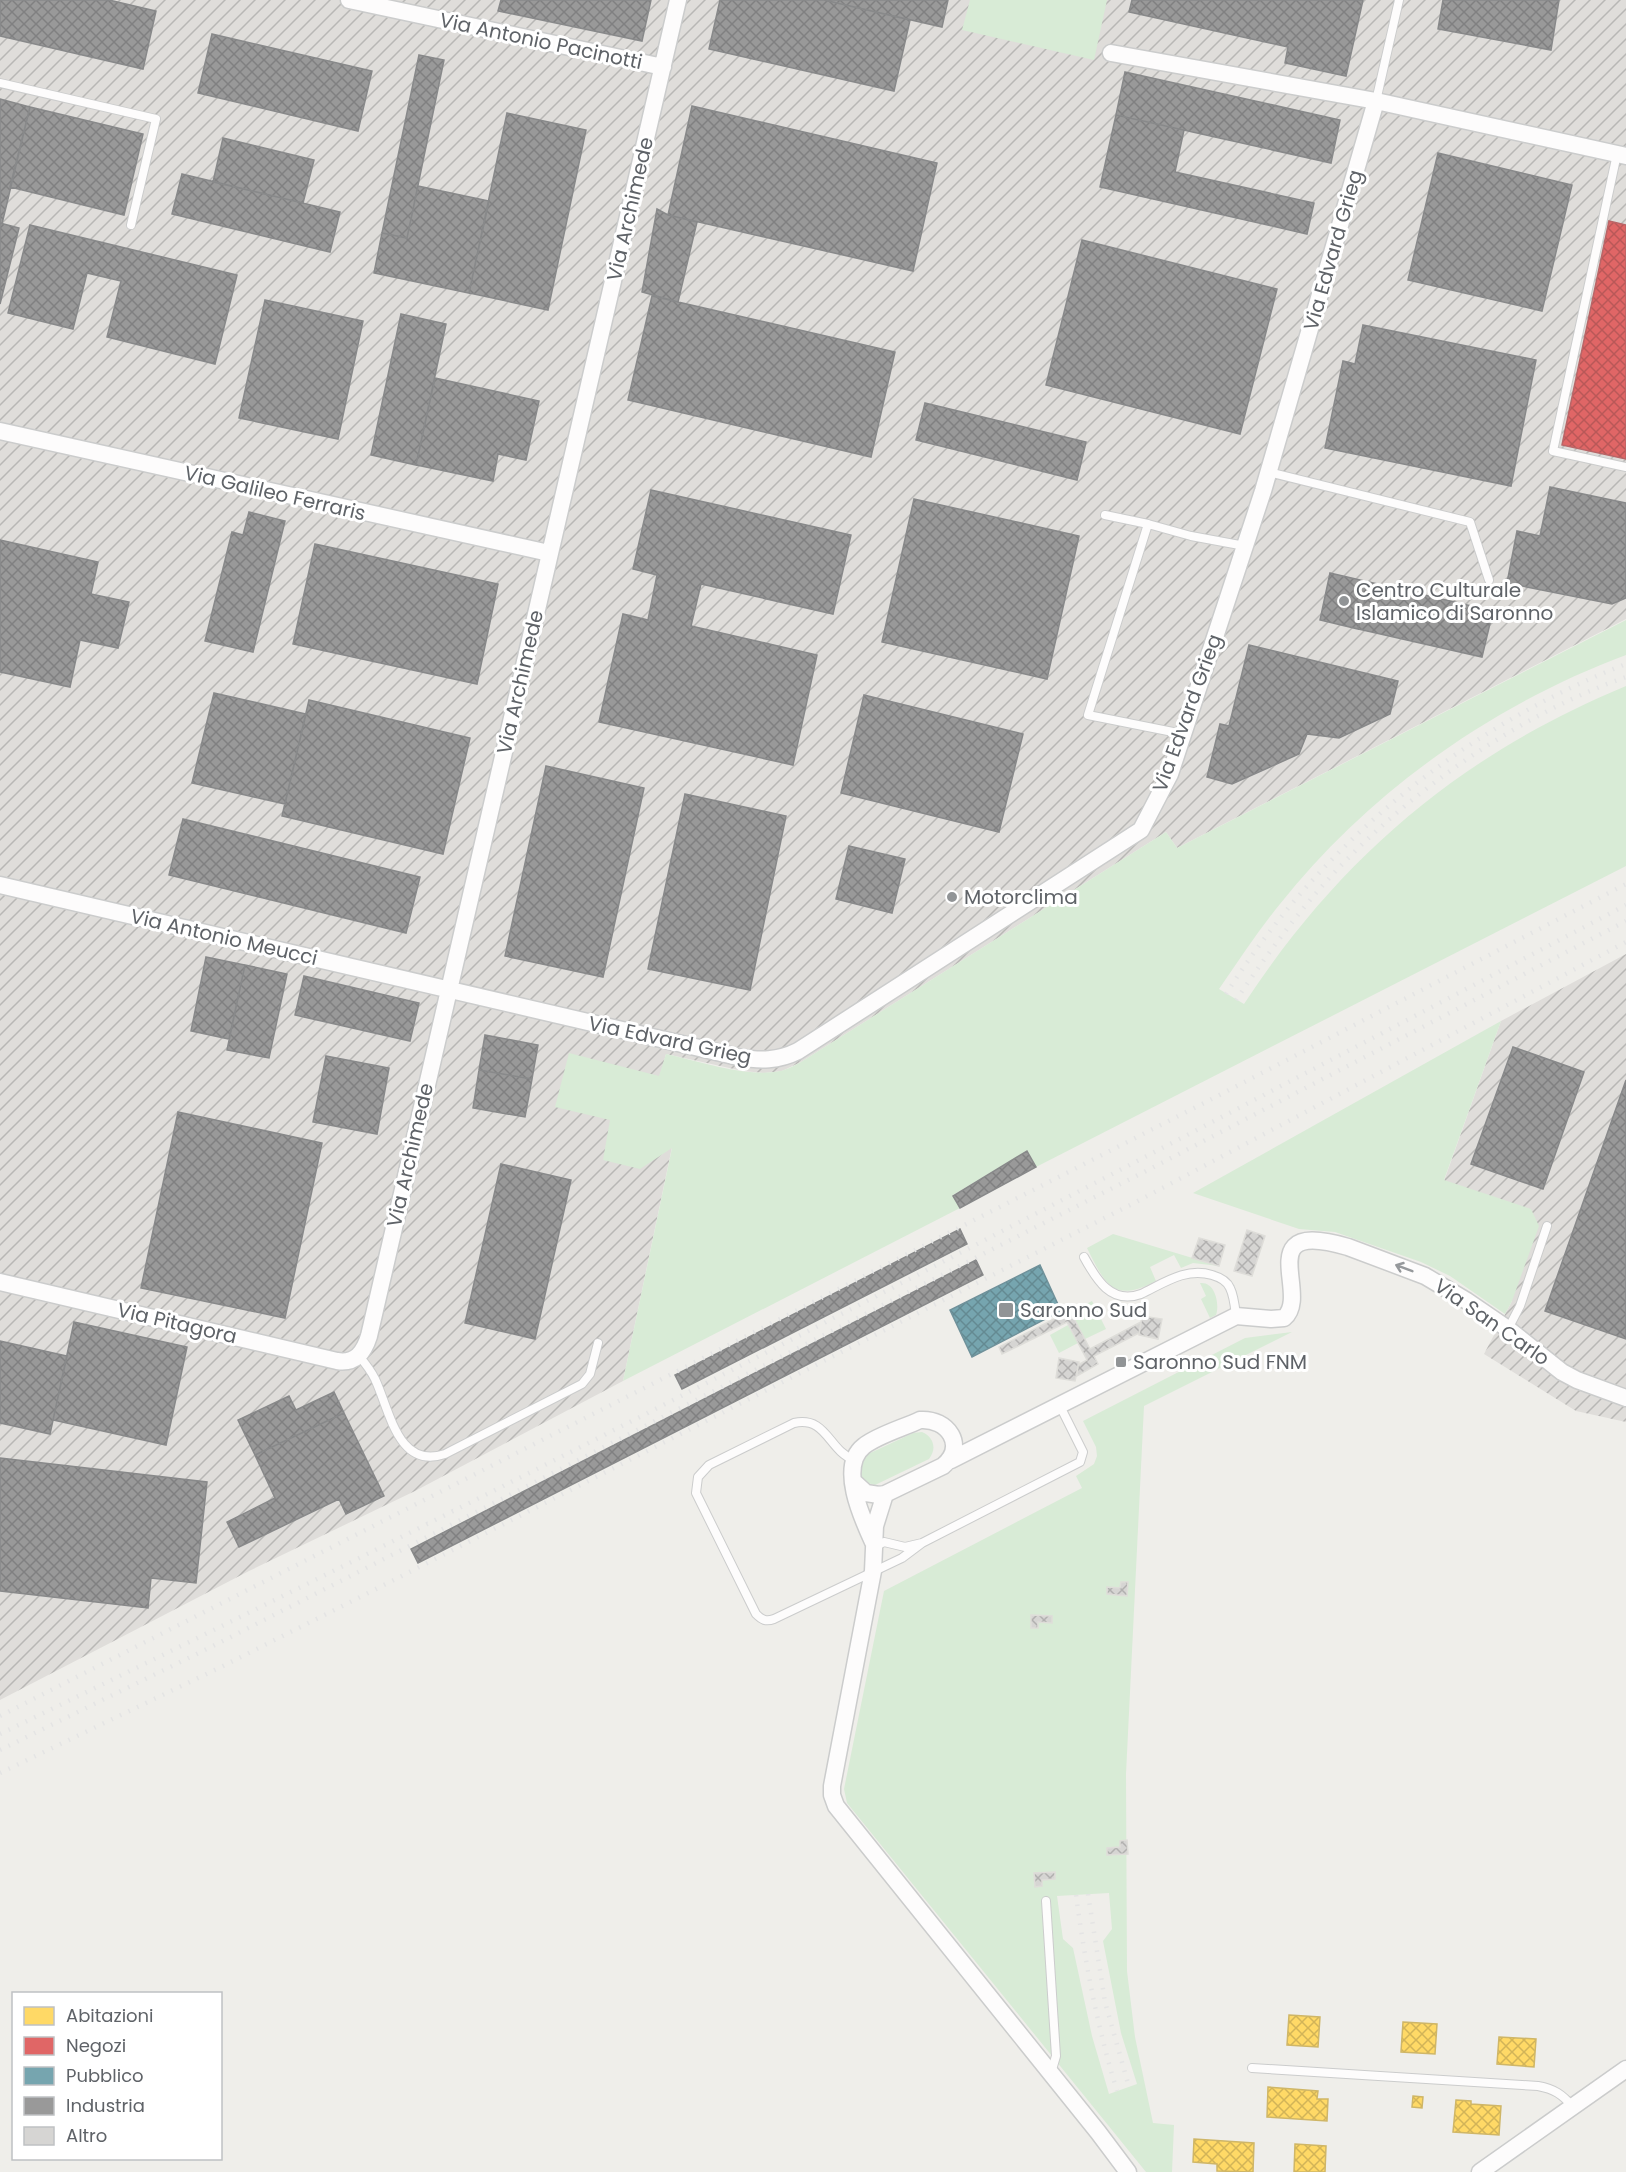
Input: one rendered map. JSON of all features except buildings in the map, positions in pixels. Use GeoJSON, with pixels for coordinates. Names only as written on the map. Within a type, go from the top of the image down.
{"type":"FeatureCollection","features":[{"type":"Feature","properties":{"kind":"street","name":"Via Antonio Pacinotti"},"geometry":{"type":"LineString","coordinates":[[349,0],[663,67]]}},
{"type":"Feature","properties":{"kind":"street","name":"Via Archimede"},"geometry":{"type":"LineString","coordinates":[[356,1358],[369,1335],[678,0]]}},
{"type":"Feature","properties":{"kind":"street"},"geometry":{"type":"LineString","coordinates":[[1111,53],[1376,101],[1622,155]]}},
{"type":"Feature","properties":{"kind":"street","name":"Via Edvard Grieg"},"geometry":{"type":"LineString","coordinates":[[448,989],[738,1057],[754,1060],[779,1059],[798,1051],[1141,830],[1170,774],[1245,546],[1376,101]]}},
{"type":"Feature","properties":{"kind":"street","name":"Via Galileo Ferraris"},"geometry":{"type":"LineString","coordinates":[[0,431],[549,553]]}},
{"type":"Feature","properties":{"kind":"street","name":"Via Antonio Meucci"},"geometry":{"type":"LineString","coordinates":[[0,885],[448,989]]}},
{"type":"Feature","properties":{"kind":"street","name":"Via San Carlo"},"geometry":{"type":"LineString","coordinates":[[1236,1316],[1279,1319],[1288,1314],[1292,1302],[1288,1256],[1295,1246],[1321,1241],[1348,1247],[1425,1276],[1508,1329],[1562,1372],[1626,1398]]}},
{"type":"Feature","properties":{"kind":"street","name":"Via Pitagora"},"geometry":{"type":"LineString","coordinates":[[0,1282],[337,1360],[349,1362],[356,1358]]}},
{"type":"Feature","properties":{"kind":"street"},"geometry":{"type":"LineString","coordinates":[[854,1482],[866,1493],[885,1494],[1236,1316]]}},
{"type":"Feature","properties":{"kind":"street"},"geometry":{"type":"LineString","coordinates":[[877,1541],[862,1518],[852,1471],[854,1460],[864,1446],[920,1420],[929,1419],[942,1424],[953,1438],[954,1451],[951,1460]]}},
{"type":"Feature","properties":{"kind":"street"},"geometry":{"type":"LineString","coordinates":[[948,1430],[986,1443]]}},
{"type":"Feature","properties":{"kind":"street"},"geometry":{"type":"LineString","coordinates":[[885,1494],[878,1513],[873,1571],[832,1796],[836,1806],[1128,2172]]}},
{"type":"Feature","properties":{"kind":"street"},"geometry":{"type":"LineString","coordinates":[[1480,2172],[1626,2069]]}},
{"type":"Feature","properties":{"kind":"lane"},"geometry":{"type":"LineString","coordinates":[[1376,101],[1399,0]]}},
{"type":"Feature","properties":{"kind":"lane"},"geometry":{"type":"LineString","coordinates":[[0,82],[156,119],[131,225]]}},
{"type":"Feature","properties":{"kind":"lane"},"geometry":{"type":"LineString","coordinates":[[1622,155],[1553,452],[1626,467]]}},
{"type":"Feature","properties":{"kind":"lane"},"geometry":{"type":"LineString","coordinates":[[1268,472],[1470,522],[1489,580]]}},
{"type":"Feature","properties":{"kind":"lane"},"geometry":{"type":"LineString","coordinates":[[1105,515],[1191,536],[1245,546]]}},
{"type":"Feature","properties":{"kind":"lane"},"geometry":{"type":"LineString","coordinates":[[1148,524],[1088,715],[1183,734]]}},
{"type":"Feature","properties":{"kind":"lane"},"geometry":{"type":"LineString","coordinates":[[1508,1329],[1520,1306],[1547,1226]]}},
{"type":"Feature","properties":{"kind":"lane"},"geometry":{"type":"LineString","coordinates":[[1084,1257],[1102,1286],[1122,1296],[1141,1294],[1190,1272],[1218,1277],[1231,1289],[1236,1316]]}},
{"type":"Feature","properties":{"kind":"lane"},"geometry":{"type":"LineString","coordinates":[[356,1358],[374,1378],[402,1442],[412,1452],[428,1457],[445,1454],[582,1384],[590,1374],[598,1343]]}},
{"type":"Feature","properties":{"kind":"lane"},"geometry":{"type":"LineString","coordinates":[[854,1460],[840,1453],[819,1427],[810,1422],[802,1422],[794,1423],[709,1465],[698,1477],[696,1493],[756,1614],[761,1619],[767,1621],[774,1619],[907,1555],[922,1543],[1080,1462],[1083,1452],[1060,1406]]}},
{"type":"Feature","properties":{"kind":"lane"},"geometry":{"type":"LineString","coordinates":[[877,1541],[905,1546],[922,1543]]}},
{"type":"Feature","properties":{"kind":"lane"},"geometry":{"type":"LineString","coordinates":[[1046,1901],[1056,2056],[1051,2073]]}},
{"type":"Feature","properties":{"kind":"lane"},"geometry":{"type":"LineString","coordinates":[[1252,2068],[1538,2086],[1561,2094],[1573,2107]]}},
{"type":"Feature","properties":{"kind":"shaded area"},"geometry":{"type":"Polygon","coordinates":[[[0,0],[1626,0],[1626,619],[1177,848],[1166,832],[801,1062],[782,1071],[764,1073],[743,1071],[666,1054],[660,1076],[611,1120],[672,1147],[623,1381],[415,1491],[249,1571],[0,1700],[0,0]]]}},
{"type":"Feature","properties":{"kind":"shaded area"},"geometry":{"type":"Polygon","coordinates":[[[1626,954],[1626,1422],[1576,1411],[1484,1354],[1512,1301],[1444,1181],[1501,1021],[1626,954]]]}},
{"type":"Feature","properties":{"kind":"green space"},"geometry":{"type":"Polygon","coordinates":[[[970,0],[1107,0],[1094,60],[962,30],[970,0]]]}},
{"type":"Feature","properties":{"kind":"green space"},"geometry":{"type":"Polygon","coordinates":[[[1626,620],[1626,655],[1576,675],[1481,726],[1436,756],[1393,789],[1353,825],[1315,863],[1280,904],[1219,989],[1244,1004],[1322,901],[1364,856],[1410,815],[1459,777],[1511,744],[1566,713],[1626,686],[1626,866],[1036,1167],[1027,1151],[953,1195],[960,1208],[623,1381],[672,1148],[640,1169],[603,1160],[610,1120],[555,1107],[569,1053],[659,1076],[666,1054],[738,1071],[767,1073],[788,1069],[1166,832],[1177,848],[1626,620]]]}},
{"type":"Feature","properties":{"kind":"green space"},"geometry":{"type":"Polygon","coordinates":[[[1501,1021],[1444,1180],[1531,1209],[1539,1226],[1512,1301],[1505,1314],[1450,1276],[1421,1262],[1335,1232],[1299,1229],[1193,1193],[1501,1021]]]}},
{"type":"Feature","properties":{"kind":"green space"},"geometry":{"type":"Polygon","coordinates":[[[1113,1234],[1219,1266],[1193,1263],[1181,1268],[1174,1255],[1150,1267],[1156,1281],[1130,1291],[1120,1290],[1112,1287],[1105,1280],[1087,1248],[1113,1234]]]}},
{"type":"Feature","properties":{"kind":"green space"},"geometry":{"type":"Polygon","coordinates":[[[1200,1283],[1205,1283],[1213,1289],[1217,1300],[1216,1315],[1210,1318],[1201,1299],[1206,1296],[1200,1283]]]}},
{"type":"Feature","properties":{"kind":"green space"},"geometry":{"type":"Polygon","coordinates":[[[1092,1301],[1106,1329],[1085,1339],[1071,1312],[1092,1301]]]}},
{"type":"Feature","properties":{"kind":"green space"},"geometry":{"type":"Polygon","coordinates":[[[1068,1325],[1078,1343],[1059,1353],[1050,1335],[1068,1325]]]}},
{"type":"Feature","properties":{"kind":"green space"},"geometry":{"type":"Polygon","coordinates":[[[1292,1332],[1144,1406],[1126,1774],[1127,1971],[1135,2037],[1153,2123],[1174,2125],[1172,2172],[1146,2172],[847,1803],[844,1789],[884,1591],[1082,1488],[1076,1476],[1094,1464],[1097,1456],[1096,1447],[1083,1421],[1245,1338],[1292,1332]],[[1109,1893],[1057,1896],[1063,1939],[1073,1948],[1092,2036],[1109,2094],[1137,2084],[1121,2033],[1103,1941],[1112,1929],[1109,1893]]]}},
{"type":"Feature","properties":{"kind":"green space"},"geometry":{"type":"Polygon","coordinates":[[[922,1432],[932,1440],[933,1451],[929,1459],[875,1485],[861,1478],[859,1465],[866,1455],[913,1433],[922,1432]]]}},
{"type":"Feature","properties":{"kind":"railway"},"geometry":{"type":"LineString","coordinates":[[1226,994],[1264,939],[1305,888],[1351,841],[1400,797],[1452,757],[1507,721],[1565,690],[1626,664]]}},
{"type":"Feature","properties":{"kind":"railway"},"geometry":{"type":"LineString","coordinates":[[1236,1000],[1307,904],[1333,874],[1396,813],[1468,758],[1506,734],[1546,712],[1626,677]]}},
{"type":"Feature","properties":{"kind":"railway"},"geometry":{"type":"LineString","coordinates":[[0,1716],[1204,1103],[1626,884]]}},
{"type":"Feature","properties":{"kind":"railway"},"geometry":{"type":"LineString","coordinates":[[0,1734],[410,1533],[817,1327],[1626,905]]}},
{"type":"Feature","properties":{"kind":"railway"},"geometry":{"type":"LineString","coordinates":[[0,1750],[211,1647],[1148,1170],[1626,921]]}},
{"type":"Feature","properties":{"kind":"railway"},"geometry":{"type":"LineString","coordinates":[[0,1773],[221,1667],[1136,1202],[1626,942]]}},
{"type":"Feature","properties":{"kind":"railway"},"geometry":{"type":"LineString","coordinates":[[1088,1894],[1105,2002],[1129,2087]]}},
{"type":"Feature","properties":{"kind":"railway"},"geometry":{"type":"LineString","coordinates":[[1076,1895],[1092,1994],[1117,2091]]}},
{"type":"Feature","properties":{"kind":"place","name":"Centro Culturale Islamico di Saronno"},"geometry":{"type":"Point","coordinates":[1344,601]}},
{"type":"Feature","properties":{"kind":"place","name":"Motorclima"},"geometry":{"type":"Point","coordinates":[952,897]}},
{"type":"Feature","properties":{"kind":"place","name":"Saronno Sud"},"geometry":{"type":"Point","coordinates":[1006,1310]}},
{"type":"Feature","properties":{"kind":"place","name":"Saronno Sud FNM"},"geometry":{"type":"Point","coordinates":[1121,1362]}}]}
